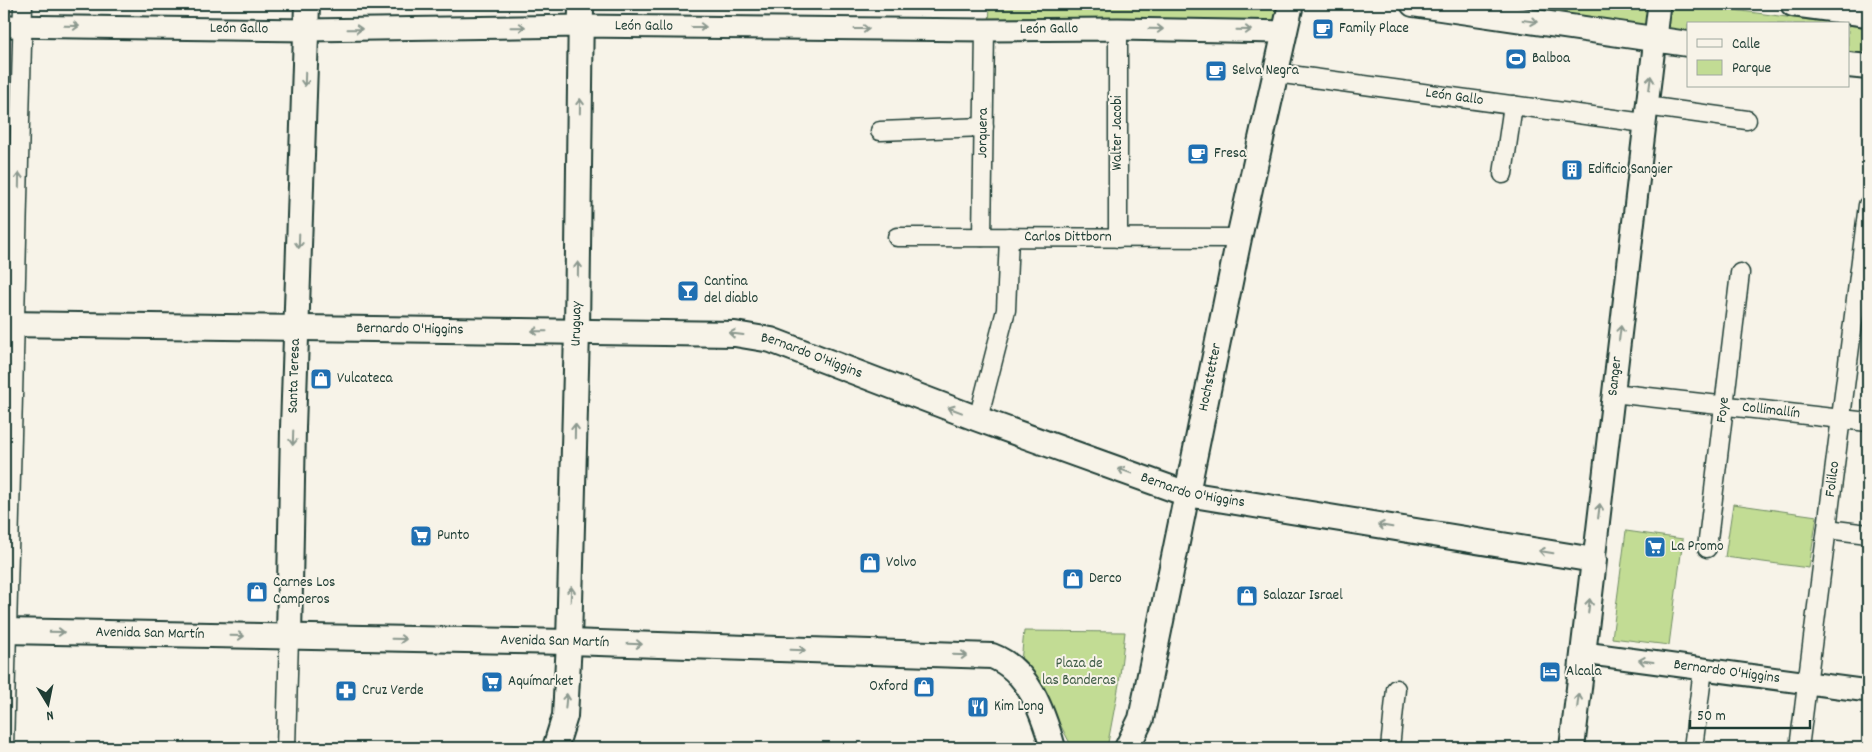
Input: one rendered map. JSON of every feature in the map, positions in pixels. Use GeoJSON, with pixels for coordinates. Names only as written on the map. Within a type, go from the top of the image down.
{"type":"FeatureCollection","features":[{"type":"Feature","properties":{"kind":"main road","name":"Santa Teresa"},"geometry":{"type":"LineString","coordinates":[[289,637],[296,328],[307,4]]}},
{"type":"Feature","properties":{"kind":"main road","name":"Hochstetter"},"geometry":{"type":"LineString","coordinates":[[1127,748],[1141,719],[1239,238],[1292,4]]}},
{"type":"Feature","properties":{"kind":"main road"},"geometry":{"type":"LineString","coordinates":[[1413,4],[1687,44]]}},
{"type":"Feature","properties":{"kind":"main road"},"geometry":{"type":"LineString","coordinates":[[1793,4],[1868,14]]}},
{"type":"Feature","properties":{"kind":"main road","name":"Uruguay"},"geometry":{"type":"LineString","coordinates":[[555,748],[565,716],[569,642],[577,331],[581,15]]}},
{"type":"Feature","properties":{"kind":"main road"},"geometry":{"type":"LineString","coordinates":[[1850,65],[1868,67]]}},
{"type":"Feature","properties":{"kind":"main road","name":"Bernardo O'Higgins"},"geometry":{"type":"LineString","coordinates":[[10,324],[716,332],[762,338],[978,419],[1187,494],[1594,560]]}},
{"type":"Feature","properties":{"kind":"main road","name":"Sanger"},"geometry":{"type":"LineString","coordinates":[[1572,748],[1594,560]]}},
{"type":"Feature","properties":{"kind":"main road","name":"Avenida San Martín"},"geometry":{"type":"LineString","coordinates":[[6,631],[569,642],[992,656],[1011,666],[1025,681],[1038,705],[1054,745]]}},
{"type":"Feature","properties":{"kind":"street"},"geometry":{"type":"LineString","coordinates":[[4,748],[13,26],[24,4]]}},
{"type":"Feature","properties":{"kind":"street","name":"Sanger"},"geometry":{"type":"LineString","coordinates":[[1594,560],[1658,4]]}},
{"type":"Feature","properties":{"kind":"street","name":"León Gallo"},"geometry":{"type":"LineString","coordinates":[[13,26],[307,30],[581,15],[985,30],[1118,28],[1285,32]]}},
{"type":"Feature","properties":{"kind":"street","name":"Walter Jacobi"},"geometry":{"type":"LineString","coordinates":[[1118,28],[1118,238]]}},
{"type":"Feature","properties":{"kind":"street","name":"Jorquera"},"geometry":{"type":"LineString","coordinates":[[982,237],[985,30]]}},
{"type":"Feature","properties":{"kind":"street","name":"León Gallo"},"geometry":{"type":"LineString","coordinates":[[1276,73],[1513,105],[1747,120]]}},
{"type":"Feature","properties":{"kind":"street"},"geometry":{"type":"LineString","coordinates":[[1503,174],[1513,105]]}},
{"type":"Feature","properties":{"kind":"street"},"geometry":{"type":"LineString","coordinates":[[880,131],[984,127]]}},
{"type":"Feature","properties":{"kind":"street","name":"Folilco"},"geometry":{"type":"LineString","coordinates":[[1799,748],[1868,205]]}},
{"type":"Feature","properties":{"kind":"street","name":"Carlos Dittborn"},"geometry":{"type":"LineString","coordinates":[[898,237],[1239,238]]}},
{"type":"Feature","properties":{"kind":"street"},"geometry":{"type":"LineString","coordinates":[[978,419],[1006,310],[1009,237]]}},
{"type":"Feature","properties":{"kind":"street","name":"Foye"},"geometry":{"type":"LineString","coordinates":[[1707,548],[1740,273]]}},
{"type":"Feature","properties":{"kind":"street","name":"Collimallín"},"geometry":{"type":"LineString","coordinates":[[1613,392],[1868,422]]}},
{"type":"Feature","properties":{"kind":"street"},"geometry":{"type":"LineString","coordinates":[[1827,529],[1868,534]]}},
{"type":"Feature","properties":{"kind":"street","name":"Santa Teresa"},"geometry":{"type":"LineString","coordinates":[[286,748],[289,637]]}},
{"type":"Feature","properties":{"kind":"street","name":"Bernardo O'Higgins"},"geometry":{"type":"LineString","coordinates":[[1584,653],[1868,691]]}},
{"type":"Feature","properties":{"kind":"street"},"geometry":{"type":"LineString","coordinates":[[1693,748],[1703,669]]}},
{"type":"Feature","properties":{"kind":"street"},"geometry":{"type":"LineString","coordinates":[[1390,748],[1396,689]]}},
{"type":"Feature","properties":{"kind":"shaded area"},"geometry":{"type":"Polygon","coordinates":[[[4,40],[12,40],[11,137],[4,137],[4,40]]]}},
{"type":"Feature","properties":{"kind":"green space"},"geometry":{"type":"Polygon","coordinates":[[[990,4],[1286,4],[1280,27],[989,26],[990,4]]]}},
{"type":"Feature","properties":{"kind":"green space"},"geometry":{"type":"Polygon","coordinates":[[[1438,4],[1689,4],[1824,22],[1687,22],[1687,37],[1438,4]]]}},
{"type":"Feature","properties":{"kind":"green space"},"geometry":{"type":"Polygon","coordinates":[[[1850,25],[1868,28],[1868,61],[1850,58],[1850,25]]]}},
{"type":"Feature","properties":{"kind":"green space"},"geometry":{"type":"Polygon","coordinates":[[[1733,504],[1817,516],[1809,568],[1725,557],[1733,504]]]}},
{"type":"Feature","properties":{"kind":"green space"},"geometry":{"type":"Polygon","coordinates":[[[1626,531],[1683,539],[1669,645],[1612,638],[1626,531]]]}},
{"type":"Feature","properties":{"kind":"green space","name":"Plaza de las Banderas"},"geometry":{"type":"Polygon","coordinates":[[[1024,631],[1125,632],[1119,684],[1107,748],[1072,747],[1053,711],[1021,662],[1024,631]]]}},
{"type":"Feature","properties":{"kind":"place","name":"Family Place"},"geometry":{"type":"Point","coordinates":[1323,29]}},
{"type":"Feature","properties":{"kind":"place","name":"Balboa"},"geometry":{"type":"Point","coordinates":[1516,59]}},
{"type":"Feature","properties":{"kind":"place","name":"Selva Negra"},"geometry":{"type":"Point","coordinates":[1216,71]}},
{"type":"Feature","properties":{"kind":"place","name":"Fresa"},"geometry":{"type":"Point","coordinates":[1198,154]}},
{"type":"Feature","properties":{"kind":"place","name":"Edificio Sangier"},"geometry":{"type":"Point","coordinates":[1572,170]}},
{"type":"Feature","properties":{"kind":"place","name":"Cantina del diablo"},"geometry":{"type":"Point","coordinates":[688,291]}},
{"type":"Feature","properties":{"kind":"place","name":"Vulcateca"},"geometry":{"type":"Point","coordinates":[321,379]}},
{"type":"Feature","properties":{"kind":"place","name":"Punto"},"geometry":{"type":"Point","coordinates":[421,536]}},
{"type":"Feature","properties":{"kind":"place","name":"La Promo"},"geometry":{"type":"Point","coordinates":[1655,547]}},
{"type":"Feature","properties":{"kind":"place","name":"Volvo"},"geometry":{"type":"Point","coordinates":[870,563]}},
{"type":"Feature","properties":{"kind":"place","name":"Derco"},"geometry":{"type":"Point","coordinates":[1073,579]}},
{"type":"Feature","properties":{"kind":"place","name":"Carnes Los Camperos"},"geometry":{"type":"Point","coordinates":[257,592]}},
{"type":"Feature","properties":{"kind":"place","name":"Salazar Israel"},"geometry":{"type":"Point","coordinates":[1247,596]}},
{"type":"Feature","properties":{"kind":"place","name":"Alcala"},"geometry":{"type":"Point","coordinates":[1550,672]}},
{"type":"Feature","properties":{"kind":"place","name":"Aquímarket"},"geometry":{"type":"Point","coordinates":[492,682]}},
{"type":"Feature","properties":{"kind":"place","name":"Oxford"},"geometry":{"type":"Point","coordinates":[924,687]}},
{"type":"Feature","properties":{"kind":"place","name":"Cruz Verde"},"geometry":{"type":"Point","coordinates":[346,691]}},
{"type":"Feature","properties":{"kind":"place","name":"Kim Long"},"geometry":{"type":"Point","coordinates":[978,707]}}]}
